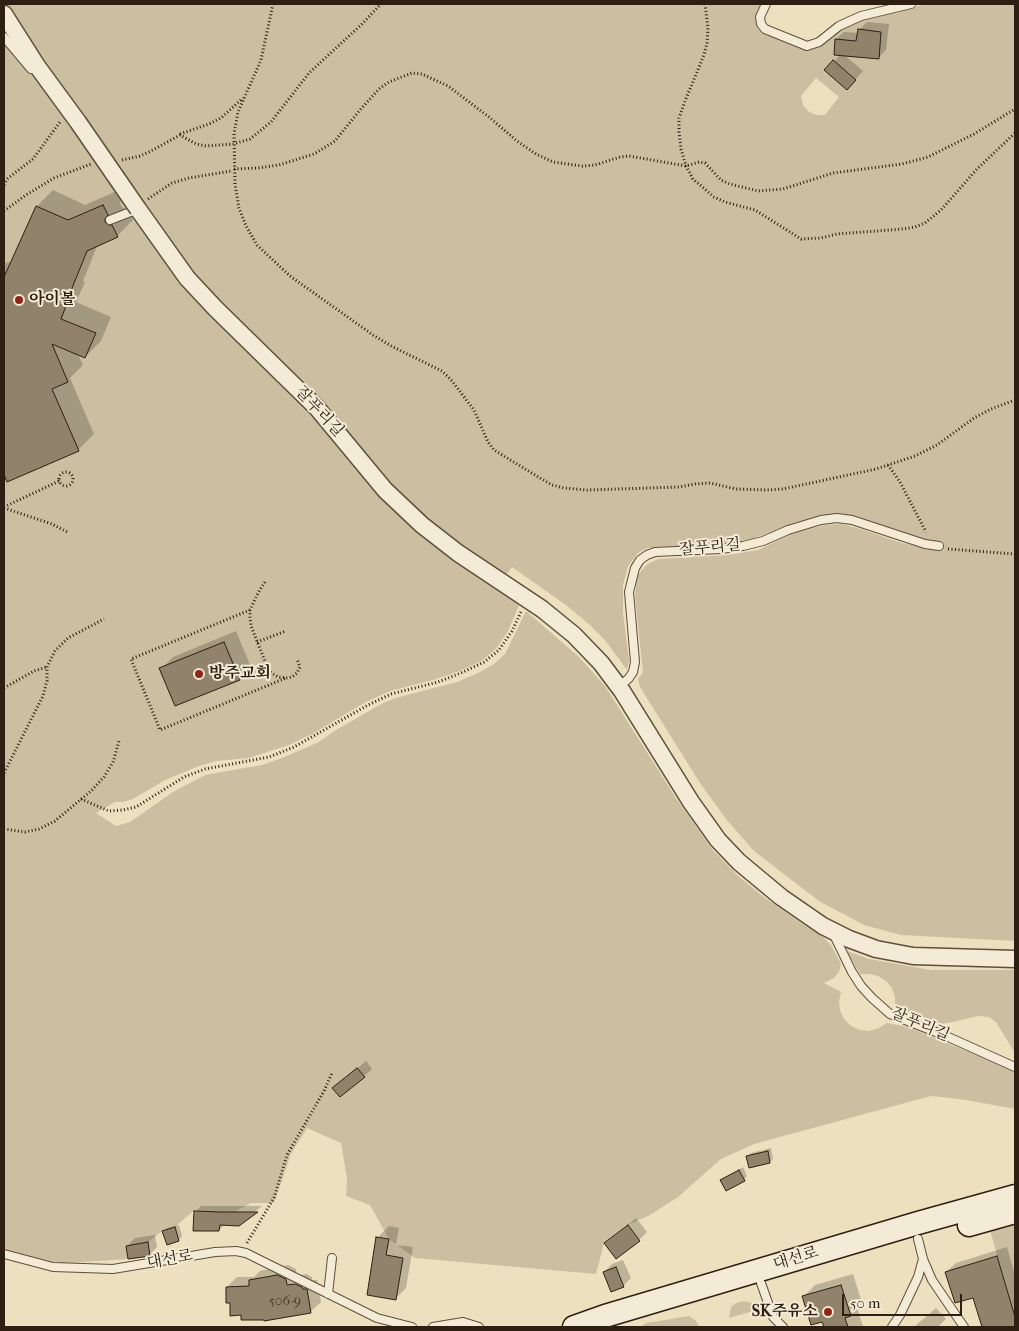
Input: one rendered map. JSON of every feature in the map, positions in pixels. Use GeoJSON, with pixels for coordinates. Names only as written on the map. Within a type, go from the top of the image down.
{"type":"FeatureCollection","features":[{"type":"Feature","properties":{"kind":"street","name":"잘푸리길"},"geometry":{"type":"LineString","coordinates":[[4,14],[64,103],[143,204],[187,278],[214,308],[317,408],[385,490],[422,525],[458,553],[526,598],[574,635],[601,663],[619,687],[691,802],[718,840],[739,862],[780,897],[823,926],[849,939],[876,949],[913,956],[1015,959]]}},
{"type":"Feature","properties":{"kind":"street","name":"대선로"},"geometry":{"type":"LineString","coordinates":[[576,1327],[690,1291],[1015,1196]]}},
{"type":"Feature","properties":{"kind":"street","name":"대선로"},"geometry":{"type":"LineString","coordinates":[[576,1327],[683,1305],[761,1283],[920,1249],[1015,1212]]}},
{"type":"Feature","properties":{"kind":"lane"},"geometry":{"type":"LineString","coordinates":[[766,4],[760,17],[761,24],[765,29],[807,46],[819,42],[839,26],[861,16],[911,4]]}},
{"type":"Feature","properties":{"kind":"lane","name":"잘푸리길"},"geometry":{"type":"LineString","coordinates":[[4,36],[46,86],[64,103]]}},
{"type":"Feature","properties":{"kind":"lane"},"geometry":{"type":"LineString","coordinates":[[110,220],[143,204]]}},
{"type":"Feature","properties":{"kind":"lane","name":"잘푸리길"},"geometry":{"type":"LineString","coordinates":[[619,687],[633,672],[634,656],[629,592],[635,568],[640,560],[647,555],[655,552],[743,546],[763,541],[788,530],[820,520],[837,518],[852,520],[925,544],[939,546]]}},
{"type":"Feature","properties":{"kind":"lane","name":"잘푸리길"},"geometry":{"type":"LineString","coordinates":[[832,931],[861,986],[890,1014],[946,1036],[1015,1067]]}},
{"type":"Feature","properties":{"kind":"lane"},"geometry":{"type":"LineString","coordinates":[[892,1327],[900,1315],[918,1277],[920,1249]]}},
{"type":"Feature","properties":{"kind":"lane"},"geometry":{"type":"LineString","coordinates":[[920,1249],[932,1280],[964,1327]]}},
{"type":"Feature","properties":{"kind":"lane","name":"대선로"},"geometry":{"type":"LineString","coordinates":[[4,1254],[54,1267],[113,1269],[227,1250],[241,1252],[377,1318],[412,1327]]}},
{"type":"Feature","properties":{"kind":"lane"},"geometry":{"type":"LineString","coordinates":[[328,1294],[332,1258]]}},
{"type":"Feature","properties":{"kind":"lane","name":"대선로"},"geometry":{"type":"LineString","coordinates":[[761,1283],[773,1317],[783,1327]]}},
{"type":"Feature","properties":{"kind":"lane"},"geometry":{"type":"LineString","coordinates":[[433,1327],[463,1322],[479,1327]]}},
{"type":"Feature","properties":{"kind":"path"},"geometry":{"type":"LineString","coordinates":[[273,4],[261,60],[238,112],[234,134],[233,170],[239,208],[246,226],[257,245],[290,276],[373,335],[442,371],[474,410],[488,442],[494,450],[552,485],[564,488],[604,490],[679,487],[710,483],[736,489],[766,490],[802,485],[888,465],[915,456],[937,445],[974,418],[1015,400]]}},
{"type":"Feature","properties":{"kind":"path"},"geometry":{"type":"LineString","coordinates":[[180,135],[187,140],[206,146],[234,144],[250,139],[272,122],[309,73],[361,25],[380,4]]}},
{"type":"Feature","properties":{"kind":"path"},"geometry":{"type":"LineString","coordinates":[[705,4],[708,28],[705,49],[684,101],[680,118],[681,150],[686,166],[693,179],[714,197],[725,202],[756,210],[801,240],[837,234],[902,229],[925,223],[941,210],[977,169],[1015,133]]}},
{"type":"Feature","properties":{"kind":"path"},"geometry":{"type":"LineString","coordinates":[[143,204],[172,183],[189,178],[233,170],[279,165],[314,154],[335,141],[379,89],[400,76],[412,73],[422,74],[448,86],[517,141],[536,154],[553,162],[582,166],[595,165],[620,157],[630,156],[686,166],[699,162],[705,163],[721,180],[744,189],[758,191],[783,189],[834,173],[902,164],[928,157],[974,134],[1015,109]]}},
{"type":"Feature","properties":{"kind":"path"},"geometry":{"type":"LineString","coordinates":[[118,160],[145,154],[180,135],[221,118],[244,97]]}},
{"type":"Feature","properties":{"kind":"path"},"geometry":{"type":"LineString","coordinates":[[4,185],[6,179],[33,160],[64,103]]}},
{"type":"Feature","properties":{"kind":"path"},"geometry":{"type":"LineString","coordinates":[[4,211],[54,178],[90,164],[99,163]]}},
{"type":"Feature","properties":{"kind":"path"},"geometry":{"type":"LineString","coordinates":[[888,465],[900,482],[923,528],[939,546],[948,549],[1015,554]]}},
{"type":"Feature","properties":{"kind":"path"},"geometry":{"type":"LineString","coordinates":[[65,473],[70,474],[73,479],[68,486],[62,485],[60,481],[61,475],[65,473]]}},
{"type":"Feature","properties":{"kind":"path"},"geometry":{"type":"LineString","coordinates":[[4,507],[60,481]]}},
{"type":"Feature","properties":{"kind":"path"},"geometry":{"type":"LineString","coordinates":[[4,507],[52,524],[69,533]]}},
{"type":"Feature","properties":{"kind":"path"},"geometry":{"type":"LineString","coordinates":[[265,582],[250,610],[251,626],[270,672],[286,678]]}},
{"type":"Feature","properties":{"kind":"path"},"geometry":{"type":"LineString","coordinates":[[81,800],[109,811],[136,807],[184,777],[205,769],[269,757],[294,747],[391,694],[461,674],[484,662],[499,650],[512,631],[526,598]]}},
{"type":"Feature","properties":{"kind":"path"},"geometry":{"type":"LineString","coordinates":[[250,610],[130,660],[160,730],[292,677],[300,667],[297,660]]}},
{"type":"Feature","properties":{"kind":"path"},"geometry":{"type":"LineString","coordinates":[[4,773],[43,696],[47,681],[47,667],[56,651],[68,638],[104,619]]}},
{"type":"Feature","properties":{"kind":"path"},"geometry":{"type":"LineString","coordinates":[[257,642],[286,631]]}},
{"type":"Feature","properties":{"kind":"path"},"geometry":{"type":"LineString","coordinates":[[4,688],[34,671],[47,667]]}},
{"type":"Feature","properties":{"kind":"path"},"geometry":{"type":"LineString","coordinates":[[4,829],[25,832],[39,829],[55,821],[81,800],[104,777],[113,762],[119,741]]}},
{"type":"Feature","properties":{"kind":"path"},"geometry":{"type":"LineString","coordinates":[[241,1252],[274,1198],[287,1155],[332,1074]]}},
{"type":"Feature","properties":{"kind":"shaded area"},"geometry":{"type":"Polygon","coordinates":[[[4,4],[763,4],[756,22],[759,30],[808,50],[821,45],[845,26],[885,12],[929,4],[1015,4],[1015,941],[901,935],[864,925],[819,901],[754,851],[726,819],[700,783],[640,687],[638,679],[643,672],[635,597],[637,576],[646,565],[658,559],[728,555],[758,550],[793,533],[825,525],[842,524],[902,543],[937,550],[925,539],[840,514],[797,522],[752,539],[718,545],[647,548],[638,553],[628,566],[623,585],[623,613],[629,660],[627,670],[605,640],[590,625],[566,605],[512,567],[496,589],[519,605],[508,631],[496,649],[481,661],[433,680],[390,691],[366,702],[312,734],[289,745],[249,758],[216,761],[199,766],[165,780],[133,799],[115,802],[96,813],[116,826],[130,822],[173,792],[205,775],[262,765],[282,758],[317,743],[383,703],[457,682],[478,673],[494,664],[505,654],[526,611],[579,657],[605,686],[676,798],[712,849],[737,875],[765,898],[823,937],[831,945],[841,964],[839,972],[834,978],[824,983],[841,992],[840,1010],[844,1019],[851,1026],[860,1030],[869,1031],[887,1023],[908,1027],[1015,1071],[1015,1109],[931,1096],[754,1144],[721,1159],[678,1197],[650,1215],[628,1225],[604,1243],[596,1274],[415,1258],[389,1239],[370,1205],[346,1196],[347,1178],[341,1143],[307,1128],[291,1154],[274,1203],[251,1203],[234,1212],[193,1211],[175,1227],[162,1231],[148,1242],[126,1246],[128,1259],[66,1263],[44,1261],[4,1250],[4,4]],[[816,78],[801,96],[803,105],[809,112],[817,115],[825,115],[839,97],[816,78]]]}},
{"type":"Feature","properties":{"kind":"shaded area"},"geometry":{"type":"Polygon","coordinates":[[[847,951],[869,959],[931,970],[1015,970],[1015,1053],[996,1022],[989,1017],[978,1016],[940,1024],[895,1006],[892,988],[886,981],[878,976],[860,974],[847,951]]]}},
{"type":"Feature","properties":{"kind":"shaded area"},"geometry":{"type":"Polygon","coordinates":[[[1015,1223],[1015,1317],[990,1230],[1015,1223]]]}},
{"type":"Feature","properties":{"kind":"shaded area"},"geometry":{"type":"Polygon","coordinates":[[[743,1301],[756,1304],[760,1309],[729,1318],[732,1306],[743,1301]]]}},
{"type":"Feature","properties":{"kind":"shaded area"},"geometry":{"type":"Polygon","coordinates":[[[689,1316],[699,1326],[641,1327],[646,1323],[689,1316]]]}},
{"type":"Feature","properties":{"kind":"building"},"geometry":{"type":"Polygon","coordinates":[[[858,29],[881,32],[879,59],[834,55],[835,39],[856,41],[858,29]]]}},
{"type":"Feature","properties":{"kind":"building"},"geometry":{"type":"Polygon","coordinates":[[[833,60],[856,80],[847,90],[824,70],[833,60]]]}},
{"type":"Feature","properties":{"kind":"building"},"geometry":{"type":"Polygon","coordinates":[[[103,205],[108,215],[105,222],[112,225],[118,237],[87,251],[61,319],[96,333],[85,358],[52,344],[68,382],[52,389],[79,451],[7,482],[4,475],[4,277],[36,206],[68,220],[103,205]]]}},
{"type":"Feature","properties":{"kind":"building"},"geometry":{"type":"Polygon","coordinates":[[[224,642],[240,680],[175,706],[159,668],[224,642]]]}},
{"type":"Feature","properties":{"kind":"building"},"geometry":{"type":"Polygon","coordinates":[[[357,1068],[365,1077],[340,1097],[332,1088],[357,1068]]]}},
{"type":"Feature","properties":{"kind":"building"},"geometry":{"type":"Polygon","coordinates":[[[768,1151],[770,1163],[749,1168],[746,1156],[768,1151]]]}},
{"type":"Feature","properties":{"kind":"building"},"geometry":{"type":"Polygon","coordinates":[[[739,1170],[745,1181],[726,1191],[720,1180],[739,1170]]]}},
{"type":"Feature","properties":{"kind":"building"},"geometry":{"type":"Polygon","coordinates":[[[194,1211],[258,1212],[239,1226],[220,1225],[219,1231],[193,1231],[194,1211]]]}},
{"type":"Feature","properties":{"kind":"building"},"geometry":{"type":"Polygon","coordinates":[[[628,1225],[640,1241],[616,1259],[604,1243],[628,1225]]]}},
{"type":"Feature","properties":{"kind":"building"},"geometry":{"type":"Polygon","coordinates":[[[175,1227],[179,1241],[167,1245],[162,1231],[175,1227]]]}},
{"type":"Feature","properties":{"kind":"building"},"geometry":{"type":"Polygon","coordinates":[[[376,1237],[389,1239],[386,1255],[403,1258],[396,1300],[367,1295],[376,1237]]]}},
{"type":"Feature","properties":{"kind":"building"},"geometry":{"type":"Polygon","coordinates":[[[148,1242],[150,1256],[128,1259],[126,1246],[148,1242]]]}},
{"type":"Feature","properties":{"kind":"building"},"geometry":{"type":"Polygon","coordinates":[[[997,1256],[1015,1317],[1015,1327],[982,1327],[973,1298],[955,1303],[945,1272],[997,1256]]]}},
{"type":"Feature","properties":{"kind":"building"},"geometry":{"type":"Polygon","coordinates":[[[616,1267],[624,1287],[611,1292],[603,1272],[616,1267]]]}},
{"type":"Feature","properties":{"kind":"building"},"geometry":{"type":"Polygon","coordinates":[[[277,1275],[286,1279],[287,1285],[295,1284],[303,1289],[307,1289],[311,1313],[264,1321],[241,1320],[241,1315],[230,1316],[230,1303],[226,1303],[226,1287],[249,1286],[249,1280],[277,1275]]]}},
{"type":"Feature","properties":{"kind":"building"},"geometry":{"type":"Polygon","coordinates":[[[841,1285],[851,1316],[845,1318],[848,1327],[824,1327],[822,1322],[811,1325],[802,1296],[841,1285]]]}},
{"type":"Feature","properties":{"kind":"place","name":"아이볼"},"geometry":{"type":"Point","coordinates":[19,300]}},
{"type":"Feature","properties":{"kind":"place","name":"방주교회"},"geometry":{"type":"Point","coordinates":[199,674]}},
{"type":"Feature","properties":{"kind":"place","name":"SK주유소"},"geometry":{"type":"Point","coordinates":[828,1312]}}]}
